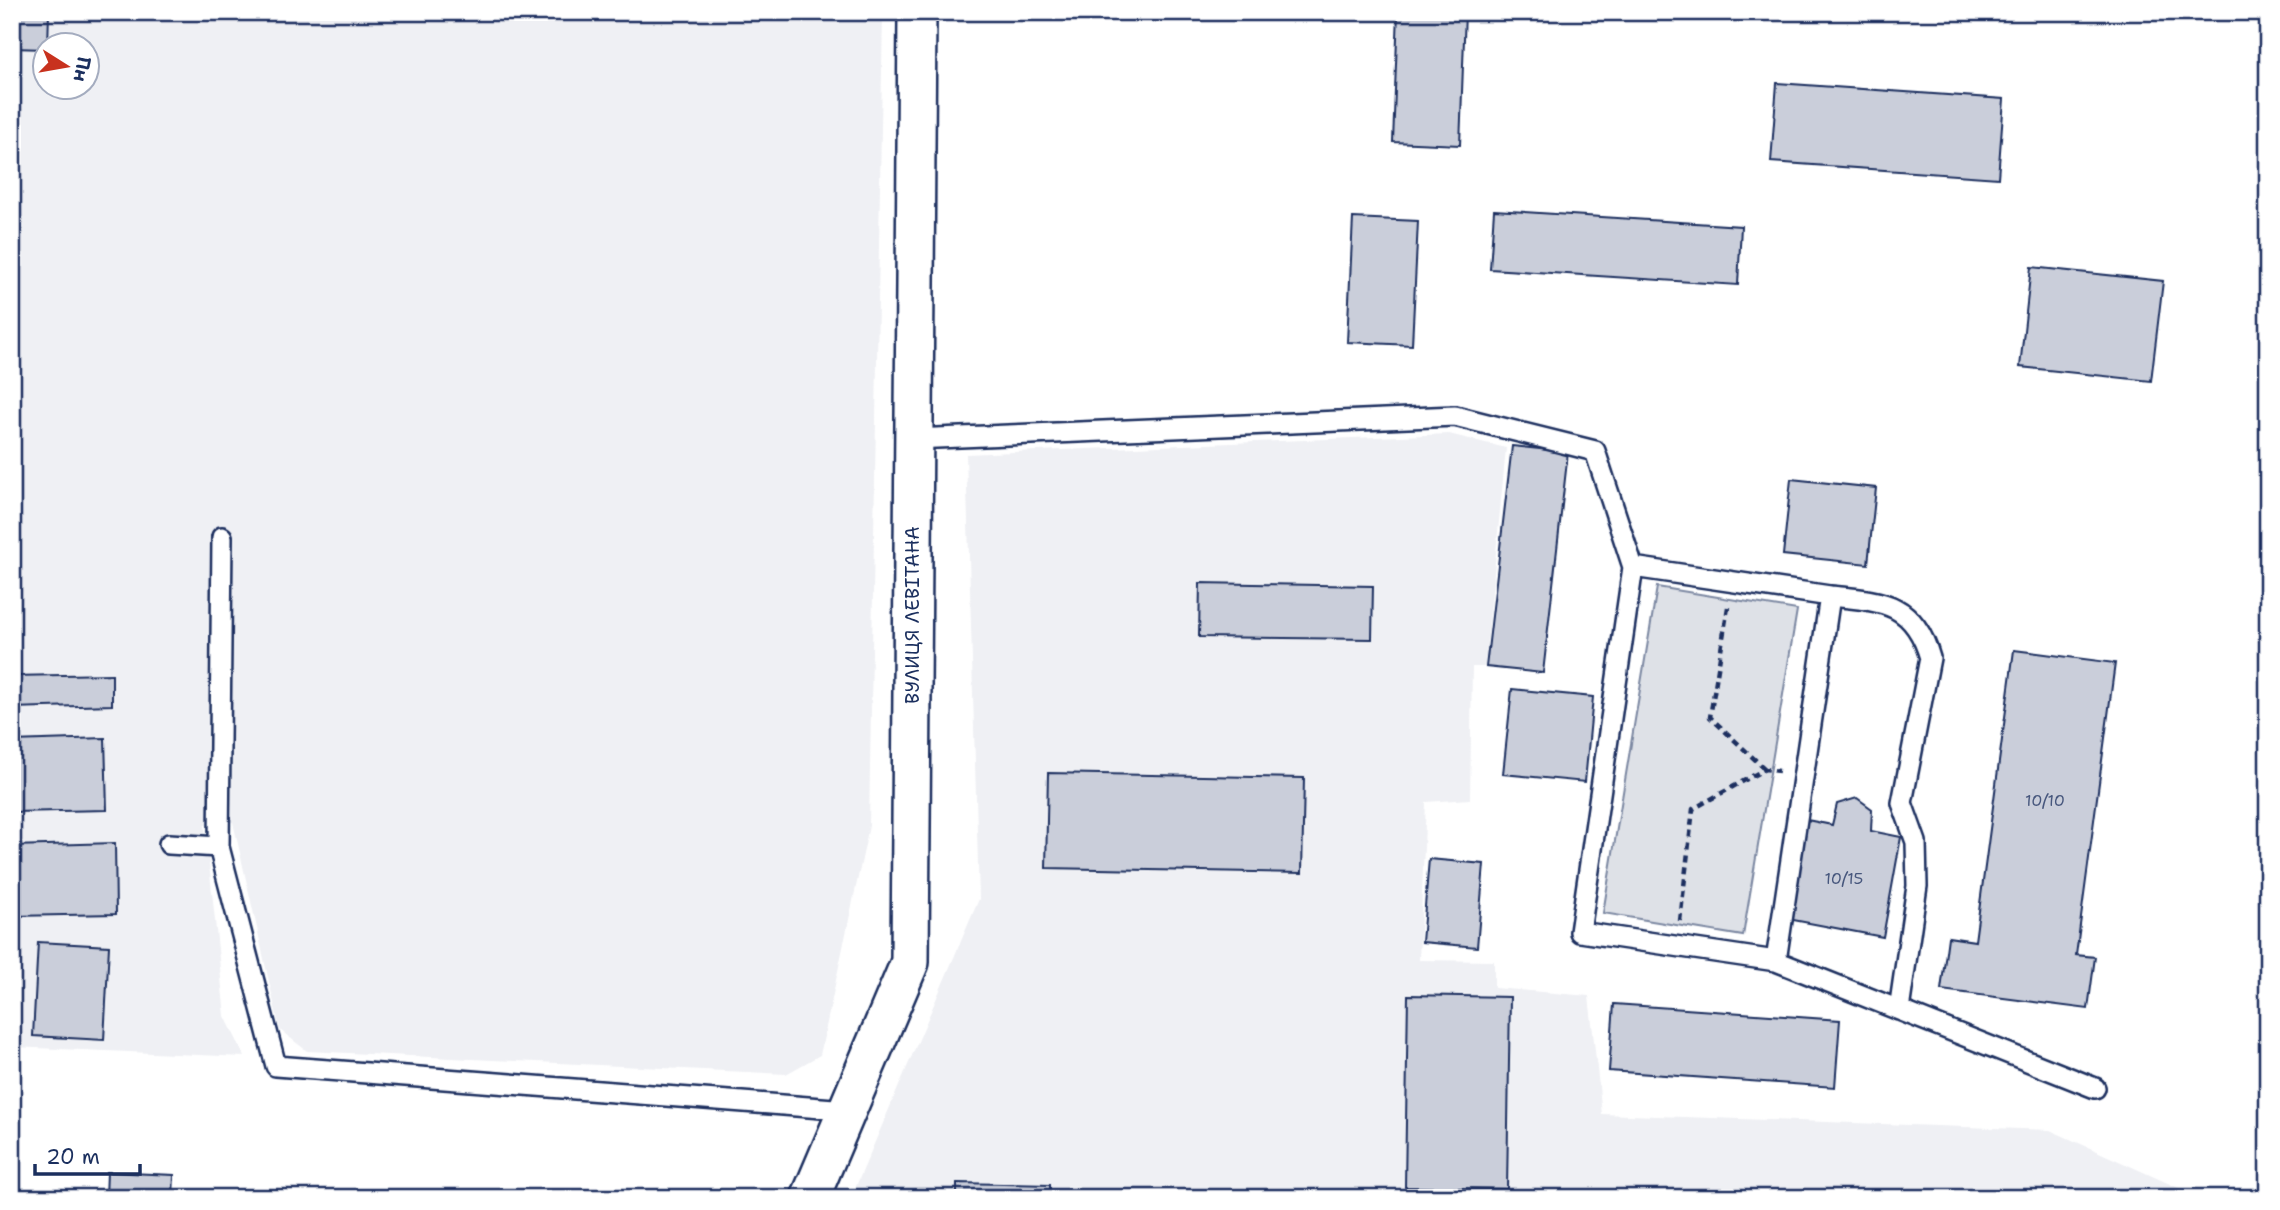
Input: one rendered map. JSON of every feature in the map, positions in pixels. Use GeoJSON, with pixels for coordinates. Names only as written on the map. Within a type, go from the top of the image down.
{"type":"FeatureCollection","features":[{"type":"Feature","properties":{"kind":"street","name":"ВУЛИЦЯ ЛЕВІТАНА"},"geometry":{"type":"LineString","coordinates":[[810,1198],[910,962],[917,12]]}},
{"type":"Feature","properties":{"kind":"lane"},"geometry":{"type":"LineString","coordinates":[[913,439],[1455,416],[1595,451],[1633,567],[1580,932],[1776,961],[2095,1088]]}},
{"type":"Feature","properties":{"kind":"lane"},"geometry":{"type":"LineString","coordinates":[[222,537],[219,847],[275,1066],[847,1110]]}},
{"type":"Feature","properties":{"kind":"lane"},"geometry":{"type":"LineString","coordinates":[[1633,567],[1830,596],[1876,600],[1897,608],[1914,622],[1924,639],[1930,658],[1902,803],[1916,842],[1917,886],[1899,1010]]}},
{"type":"Feature","properties":{"kind":"lane"},"geometry":{"type":"LineString","coordinates":[[1776,961],[1830,596]]}},
{"type":"Feature","properties":{"kind":"lane"},"geometry":{"type":"LineString","coordinates":[[169,844],[219,847]]}},
{"type":"Feature","properties":{"kind":"path"},"geometry":{"type":"LineString","coordinates":[[1732,582],[1710,717],[1765,769],[1804,775]]}},
{"type":"Feature","properties":{"kind":"path"},"geometry":{"type":"LineString","coordinates":[[1677,947],[1693,809],[1765,769]]}},
{"type":"Feature","properties":{"kind":"shaded area"},"geometry":{"type":"Polygon","coordinates":[[[12,12],[883,12],[869,826],[820,1055],[786,1074],[307,1051],[280,1030],[233,822],[205,825],[225,1016],[245,1057],[12,1047],[12,12]]]}},
{"type":"Feature","properties":{"kind":"shaded area"},"geometry":{"type":"Polygon","coordinates":[[[1449,434],[1506,448],[1485,667],[1472,667],[1470,799],[1426,802],[1419,960],[1494,961],[1494,988],[1589,996],[1602,1114],[2050,1130],[2201,1198],[851,1198],[979,899],[966,454],[1449,434]]]}},
{"type":"Feature","properties":{"kind":"shaded area"},"geometry":{"type":"Polygon","coordinates":[[[1657,587],[1797,610],[1743,936],[1603,913],[1657,587]]]}},
{"type":"Feature","properties":{"kind":"building"},"geometry":{"type":"Polygon","coordinates":[[[12,12],[49,12],[48,32],[32,32],[32,49],[12,48],[12,12]]]}},
{"type":"Feature","properties":{"kind":"building"},"geometry":{"type":"Polygon","coordinates":[[[1398,12],[1465,12],[1460,145],[1393,142],[1398,12]]]}},
{"type":"Feature","properties":{"kind":"building"},"geometry":{"type":"Polygon","coordinates":[[[1777,83],[2004,99],[1998,178],[1771,162],[1777,83]]]}},
{"type":"Feature","properties":{"kind":"building"},"geometry":{"type":"Polygon","coordinates":[[[1494,210],[1741,226],[1738,285],[1490,269],[1494,210]]]}},
{"type":"Feature","properties":{"kind":"building"},"geometry":{"type":"Polygon","coordinates":[[[1353,218],[1418,221],[1412,345],[1347,342],[1353,218]]]}},
{"type":"Feature","properties":{"kind":"building"},"geometry":{"type":"Polygon","coordinates":[[[2031,267],[2163,281],[2151,381],[2020,367],[2031,267]]]}},
{"type":"Feature","properties":{"kind":"building"},"geometry":{"type":"Polygon","coordinates":[[[1512,446],[1568,452],[1543,673],[1486,667],[1512,446]]]}},
{"type":"Feature","properties":{"kind":"building"},"geometry":{"type":"Polygon","coordinates":[[[1791,479],[1876,488],[1868,564],[1783,555],[1791,479]]]}},
{"type":"Feature","properties":{"kind":"building"},"geometry":{"type":"Polygon","coordinates":[[[1200,583],[1373,586],[1372,639],[1199,637],[1200,583]]]}},
{"type":"Feature","properties":{"kind":"building"},"geometry":{"type":"Polygon","coordinates":[[[2014,650],[2115,663],[2076,955],[2095,957],[2088,1009],[1941,990],[1948,937],[1975,941],[2014,650]]]}},
{"type":"Feature","properties":{"kind":"building"},"geometry":{"type":"Polygon","coordinates":[[[112,674],[112,705],[12,708],[12,676],[112,674]]]}},
{"type":"Feature","properties":{"kind":"building"},"geometry":{"type":"Polygon","coordinates":[[[1512,689],[1593,697],[1585,782],[1503,774],[1512,689]]]}},
{"type":"Feature","properties":{"kind":"building"},"geometry":{"type":"Polygon","coordinates":[[[105,738],[107,810],[12,812],[12,741],[105,738]]]}},
{"type":"Feature","properties":{"kind":"building"},"geometry":{"type":"Polygon","coordinates":[[[1048,773],[1304,778],[1302,873],[1046,868],[1048,773]]]}},
{"type":"Feature","properties":{"kind":"building"},"geometry":{"type":"Polygon","coordinates":[[[1857,798],[1872,809],[1871,831],[1901,837],[1883,937],[1788,919],[1807,820],[1832,825],[1837,804],[1857,798]]]}},
{"type":"Feature","properties":{"kind":"building"},"geometry":{"type":"Polygon","coordinates":[[[115,843],[116,914],[12,916],[12,846],[115,843]]]}},
{"type":"Feature","properties":{"kind":"building"},"geometry":{"type":"Polygon","coordinates":[[[1429,859],[1484,864],[1477,947],[1422,942],[1429,859]]]}},
{"type":"Feature","properties":{"kind":"building"},"geometry":{"type":"Polygon","coordinates":[[[38,942],[109,946],[104,1040],[33,1036],[38,942]]]}},
{"type":"Feature","properties":{"kind":"building"},"geometry":{"type":"Polygon","coordinates":[[[1408,995],[1510,997],[1507,1189],[1405,1187],[1408,995]]]}},
{"type":"Feature","properties":{"kind":"building"},"geometry":{"type":"Polygon","coordinates":[[[1614,1004],[1840,1020],[1835,1087],[1609,1071],[1614,1004]]]}},
{"type":"Feature","properties":{"kind":"building"},"geometry":{"type":"Polygon","coordinates":[[[107,1172],[174,1175],[173,1198],[106,1198],[107,1172]]]}},
{"type":"Feature","properties":{"kind":"building"},"geometry":{"type":"Polygon","coordinates":[[[957,1183],[1050,1185],[1050,1198],[957,1198],[957,1183]]]}},
{"type":"Feature","properties":{"kind":"building"},"geometry":{"type":"Polygon","coordinates":[[[1245,1194],[1358,1194],[1358,1198],[1245,1198],[1245,1194]]]}}]}
